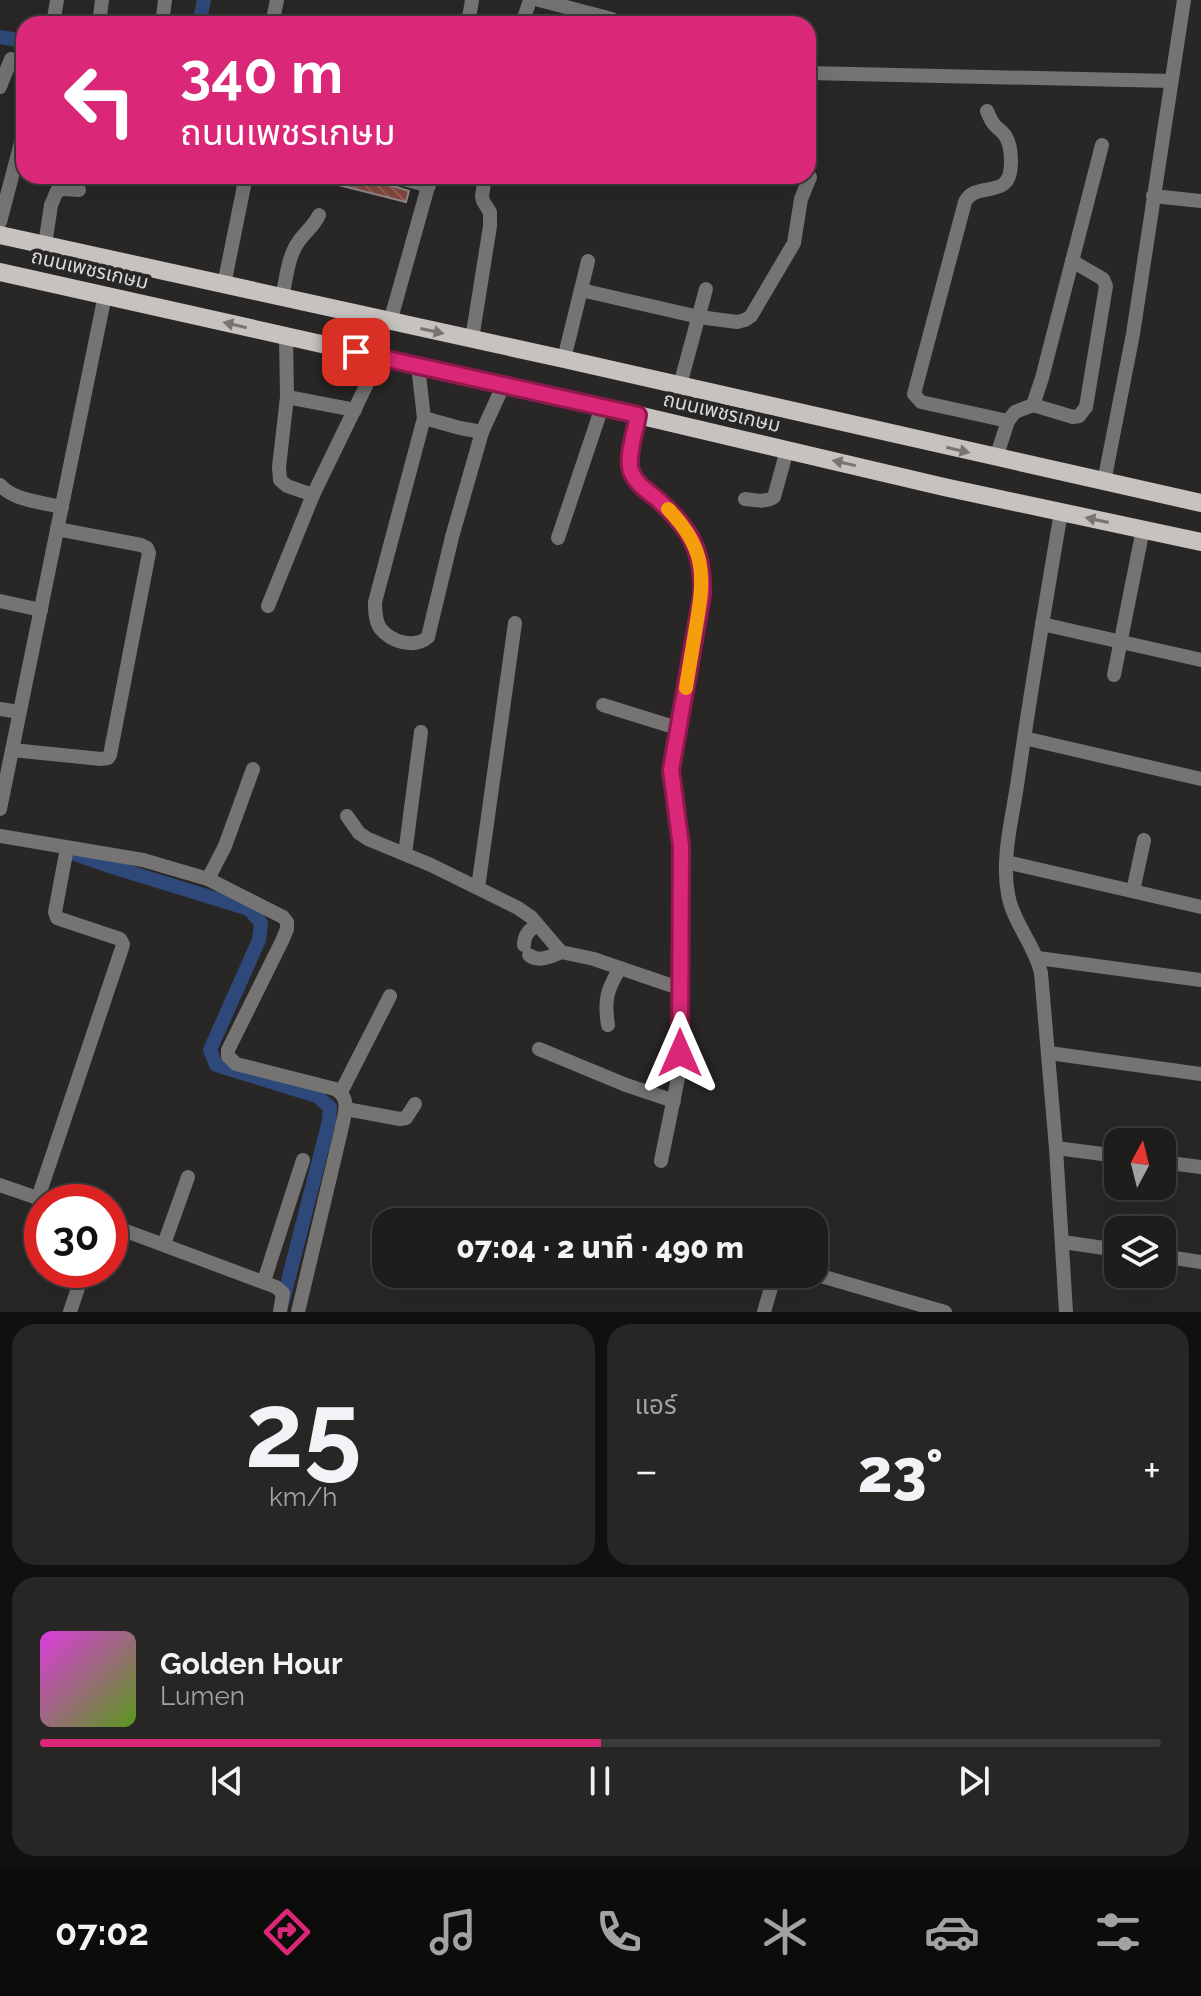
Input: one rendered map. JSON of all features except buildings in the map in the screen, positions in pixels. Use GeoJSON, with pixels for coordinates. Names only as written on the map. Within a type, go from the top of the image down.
{"type":"FeatureCollection","features":[{"type":"Feature","properties":{"kind":"main road","name":"ถนนเพชรเกษม"},"geometry":{"type":"LineString","coordinates":[[0,235],[1201,503]]}},
{"type":"Feature","properties":{"kind":"main road","name":"ถนนเพชรเกษม"},"geometry":{"type":"LineString","coordinates":[[0,272],[1201,542]]}},
{"type":"Feature","properties":{"kind":"street"},"geometry":{"type":"LineString","coordinates":[[539,0],[600,16]]}},
{"type":"Feature","properties":{"kind":"street"},"geometry":{"type":"LineString","coordinates":[[1104,482],[1133,334],[1184,0]]}},
{"type":"Feature","properties":{"kind":"street"},"geometry":{"type":"LineString","coordinates":[[0,87],[11,59]]}},
{"type":"Feature","properties":{"kind":"street"},"geometry":{"type":"LineString","coordinates":[[816,73],[1171,81]]}},
{"type":"Feature","properties":{"kind":"street"},"geometry":{"type":"LineString","coordinates":[[987,111],[993,124],[1005,135],[1011,150],[1010,176],[1005,184],[992,190],[968,194],[914,394],[921,402],[1008,421]]}},
{"type":"Feature","properties":{"kind":"street"},"geometry":{"type":"LineString","coordinates":[[1033,405],[1102,145]]}},
{"type":"Feature","properties":{"kind":"street"},"geometry":{"type":"LineString","coordinates":[[0,222],[16,161]]}},
{"type":"Feature","properties":{"kind":"street"},"geometry":{"type":"LineString","coordinates":[[224,285],[244,184]]}},
{"type":"Feature","properties":{"kind":"street"},"geometry":{"type":"LineString","coordinates":[[390,322],[429,184]]}},
{"type":"Feature","properties":{"kind":"street"},"geometry":{"type":"LineString","coordinates":[[472,339],[490,226],[490,212],[482,196],[484,184]]}},
{"type":"Feature","properties":{"kind":"street"},"geometry":{"type":"LineString","coordinates":[[581,290],[699,317],[737,322],[745,320],[751,316],[794,243],[801,199],[807,184]]}},
{"type":"Feature","properties":{"kind":"street"},"geometry":{"type":"LineString","coordinates":[[45,245],[51,205],[57,191],[79,190]]}},
{"type":"Feature","properties":{"kind":"street"},"geometry":{"type":"LineString","coordinates":[[1153,196],[1201,201]]}},
{"type":"Feature","properties":{"kind":"street"},"geometry":{"type":"LineString","coordinates":[[282,298],[293,250],[319,215]]}},
{"type":"Feature","properties":{"kind":"street"},"geometry":{"type":"LineString","coordinates":[[564,359],[588,261]]}},
{"type":"Feature","properties":{"kind":"street"},"geometry":{"type":"LineString","coordinates":[[996,458],[1008,421],[1015,412],[1033,405],[1073,417],[1079,416],[1086,407],[1106,286],[1103,279],[1072,261]]}},
{"type":"Feature","properties":{"kind":"street"},"geometry":{"type":"LineString","coordinates":[[680,385],[706,289]]}},
{"type":"Feature","properties":{"kind":"street"},"geometry":{"type":"LineString","coordinates":[[0,809],[105,295]]}},
{"type":"Feature","properties":{"kind":"street"},"geometry":{"type":"LineString","coordinates":[[286,336],[287,397],[280,480],[287,486],[313,495]]}},
{"type":"Feature","properties":{"kind":"street"},"geometry":{"type":"LineString","coordinates":[[268,606],[313,495],[380,357]]}},
{"type":"Feature","properties":{"kind":"street"},"geometry":{"type":"LineString","coordinates":[[418,366],[424,418],[375,602],[378,626],[389,637],[402,642],[413,644],[428,637],[482,432],[503,386]]}},
{"type":"Feature","properties":{"kind":"street"},"geometry":{"type":"LineString","coordinates":[[287,397],[355,410]]}},
{"type":"Feature","properties":{"kind":"street"},"geometry":{"type":"LineString","coordinates":[[558,538],[602,407]]}},
{"type":"Feature","properties":{"kind":"street"},"geometry":{"type":"LineString","coordinates":[[638,415],[630,459],[631,471],[639,484],[671,511],[691,537],[703,573],[702,595],[671,770],[681,846],[679,1073],[661,1161]]}},
{"type":"Feature","properties":{"kind":"street"},"geometry":{"type":"LineString","coordinates":[[424,418],[482,432]]}},
{"type":"Feature","properties":{"kind":"street"},"geometry":{"type":"LineString","coordinates":[[745,499],[761,501],[774,497],[787,450]]}},
{"type":"Feature","properties":{"kind":"street"},"geometry":{"type":"LineString","coordinates":[[0,485],[18,497],[62,507]]}},
{"type":"Feature","properties":{"kind":"street"},"geometry":{"type":"LineString","coordinates":[[1061,512],[1006,862],[1008,895],[1038,958],[1041,973],[1066,1312]]}},
{"type":"Feature","properties":{"kind":"street"},"geometry":{"type":"LineString","coordinates":[[12,750],[101,759],[110,755],[149,553],[141,545],[57,529]]}},
{"type":"Feature","properties":{"kind":"street"},"geometry":{"type":"LineString","coordinates":[[1114,675],[1143,529]]}},
{"type":"Feature","properties":{"kind":"street"},"geometry":{"type":"LineString","coordinates":[[0,601],[41,610]]}},
{"type":"Feature","properties":{"kind":"street"},"geometry":{"type":"LineString","coordinates":[[478,888],[515,623]]}},
{"type":"Feature","properties":{"kind":"street"},"geometry":{"type":"LineString","coordinates":[[1042,624],[1201,660]]}},
{"type":"Feature","properties":{"kind":"street"},"geometry":{"type":"LineString","coordinates":[[603,705],[677,728]]}},
{"type":"Feature","properties":{"kind":"street"},"geometry":{"type":"LineString","coordinates":[[0,709],[19,712]]}},
{"type":"Feature","properties":{"kind":"street"},"geometry":{"type":"LineString","coordinates":[[405,854],[421,732]]}},
{"type":"Feature","properties":{"kind":"street"},"geometry":{"type":"LineString","coordinates":[[1024,738],[1201,779]]}},
{"type":"Feature","properties":{"kind":"street"},"geometry":{"type":"LineString","coordinates":[[208,879],[225,846],[253,769]]}},
{"type":"Feature","properties":{"kind":"street"},"geometry":{"type":"LineString","coordinates":[[347,816],[359,833],[368,839],[518,908],[531,917],[561,952]]}},
{"type":"Feature","properties":{"kind":"street"},"geometry":{"type":"LineString","coordinates":[[0,836],[161,864],[208,879],[271,909],[287,922],[282,941],[231,1043],[228,1056],[236,1064],[253,1070],[335,1089],[341,1092],[346,1103],[298,1312]]}},
{"type":"Feature","properties":{"kind":"street"},"geometry":{"type":"LineString","coordinates":[[1133,891],[1144,840]]}},
{"type":"Feature","properties":{"kind":"street"},"geometry":{"type":"LineString","coordinates":[[48,1184],[122,948],[120,939],[57,918],[55,912],[67,848]]}},
{"type":"Feature","properties":{"kind":"street"},"geometry":{"type":"LineString","coordinates":[[1006,862],[1201,907]]}},
{"type":"Feature","properties":{"kind":"street"},"geometry":{"type":"LineString","coordinates":[[537,924],[527,932],[527,950],[533,958],[561,952],[594,959],[679,988]]}},
{"type":"Feature","properties":{"kind":"street"},"geometry":{"type":"LineString","coordinates":[[1038,958],[1201,980]]}},
{"type":"Feature","properties":{"kind":"street"},"geometry":{"type":"LineString","coordinates":[[608,1025],[606,995],[620,968]]}},
{"type":"Feature","properties":{"kind":"street"},"geometry":{"type":"LineString","coordinates":[[341,1092],[390,996]]}},
{"type":"Feature","properties":{"kind":"street"},"geometry":{"type":"LineString","coordinates":[[539,1049],[674,1101]]}},
{"type":"Feature","properties":{"kind":"street"},"geometry":{"type":"LineString","coordinates":[[1049,1053],[1201,1074]]}},
{"type":"Feature","properties":{"kind":"street"},"geometry":{"type":"LineString","coordinates":[[346,1109],[400,1119],[406,1118],[415,1104]]}},
{"type":"Feature","properties":{"kind":"street"},"geometry":{"type":"LineString","coordinates":[[1056,1148],[1104,1154]]}},
{"type":"Feature","properties":{"kind":"street"},"geometry":{"type":"LineString","coordinates":[[264,1281],[303,1160]]}},
{"type":"Feature","properties":{"kind":"street"},"geometry":{"type":"LineString","coordinates":[[1176,1164],[1201,1167]]}},
{"type":"Feature","properties":{"kind":"street"},"geometry":{"type":"LineString","coordinates":[[164,1244],[188,1177]]}},
{"type":"Feature","properties":{"kind":"street"},"geometry":{"type":"LineString","coordinates":[[0,1185],[24,1193]]}},
{"type":"Feature","properties":{"kind":"street"},"geometry":{"type":"LineString","coordinates":[[128,1231],[276,1287],[283,1293],[280,1312]]}},
{"type":"Feature","properties":{"kind":"street"},"geometry":{"type":"LineString","coordinates":[[1063,1242],[1104,1248]]}},
{"type":"Feature","properties":{"kind":"street"},"geometry":{"type":"LineString","coordinates":[[1176,1258],[1201,1262]]}},
{"type":"Feature","properties":{"kind":"street"},"geometry":{"type":"LineString","coordinates":[[828,1278],[945,1312]]}},
{"type":"Feature","properties":{"kind":"street"},"geometry":{"type":"LineString","coordinates":[[70,1312],[78,1288]]}},
{"type":"Feature","properties":{"kind":"street"},"geometry":{"type":"LineString","coordinates":[[764,1312],[771,1288]]}},
{"type":"Feature","properties":{"kind":"waterway"},"geometry":{"type":"LineString","coordinates":[[201,16],[204,0]]}},
{"type":"Feature","properties":{"kind":"waterway"},"geometry":{"type":"LineString","coordinates":[[0,37],[16,40]]}},
{"type":"Feature","properties":{"kind":"waterway"},"geometry":{"type":"LineString","coordinates":[[69,852],[249,909],[261,923],[259,940],[210,1050],[216,1065],[317,1096],[330,1107],[282,1304]]}},
{"type":"Feature","properties":{"kind":"slow traffic"},"geometry":{"type":"LineString","coordinates":[[668,509],[691,537],[703,573],[686,688]]}},
{"type":"Feature","properties":{"kind":"route"},"geometry":{"type":"LineString","coordinates":[[356,352],[638,415],[630,459],[631,471],[639,484],[671,511],[691,537],[703,573],[702,595],[671,770],[681,846],[680,1053]]}}]}
